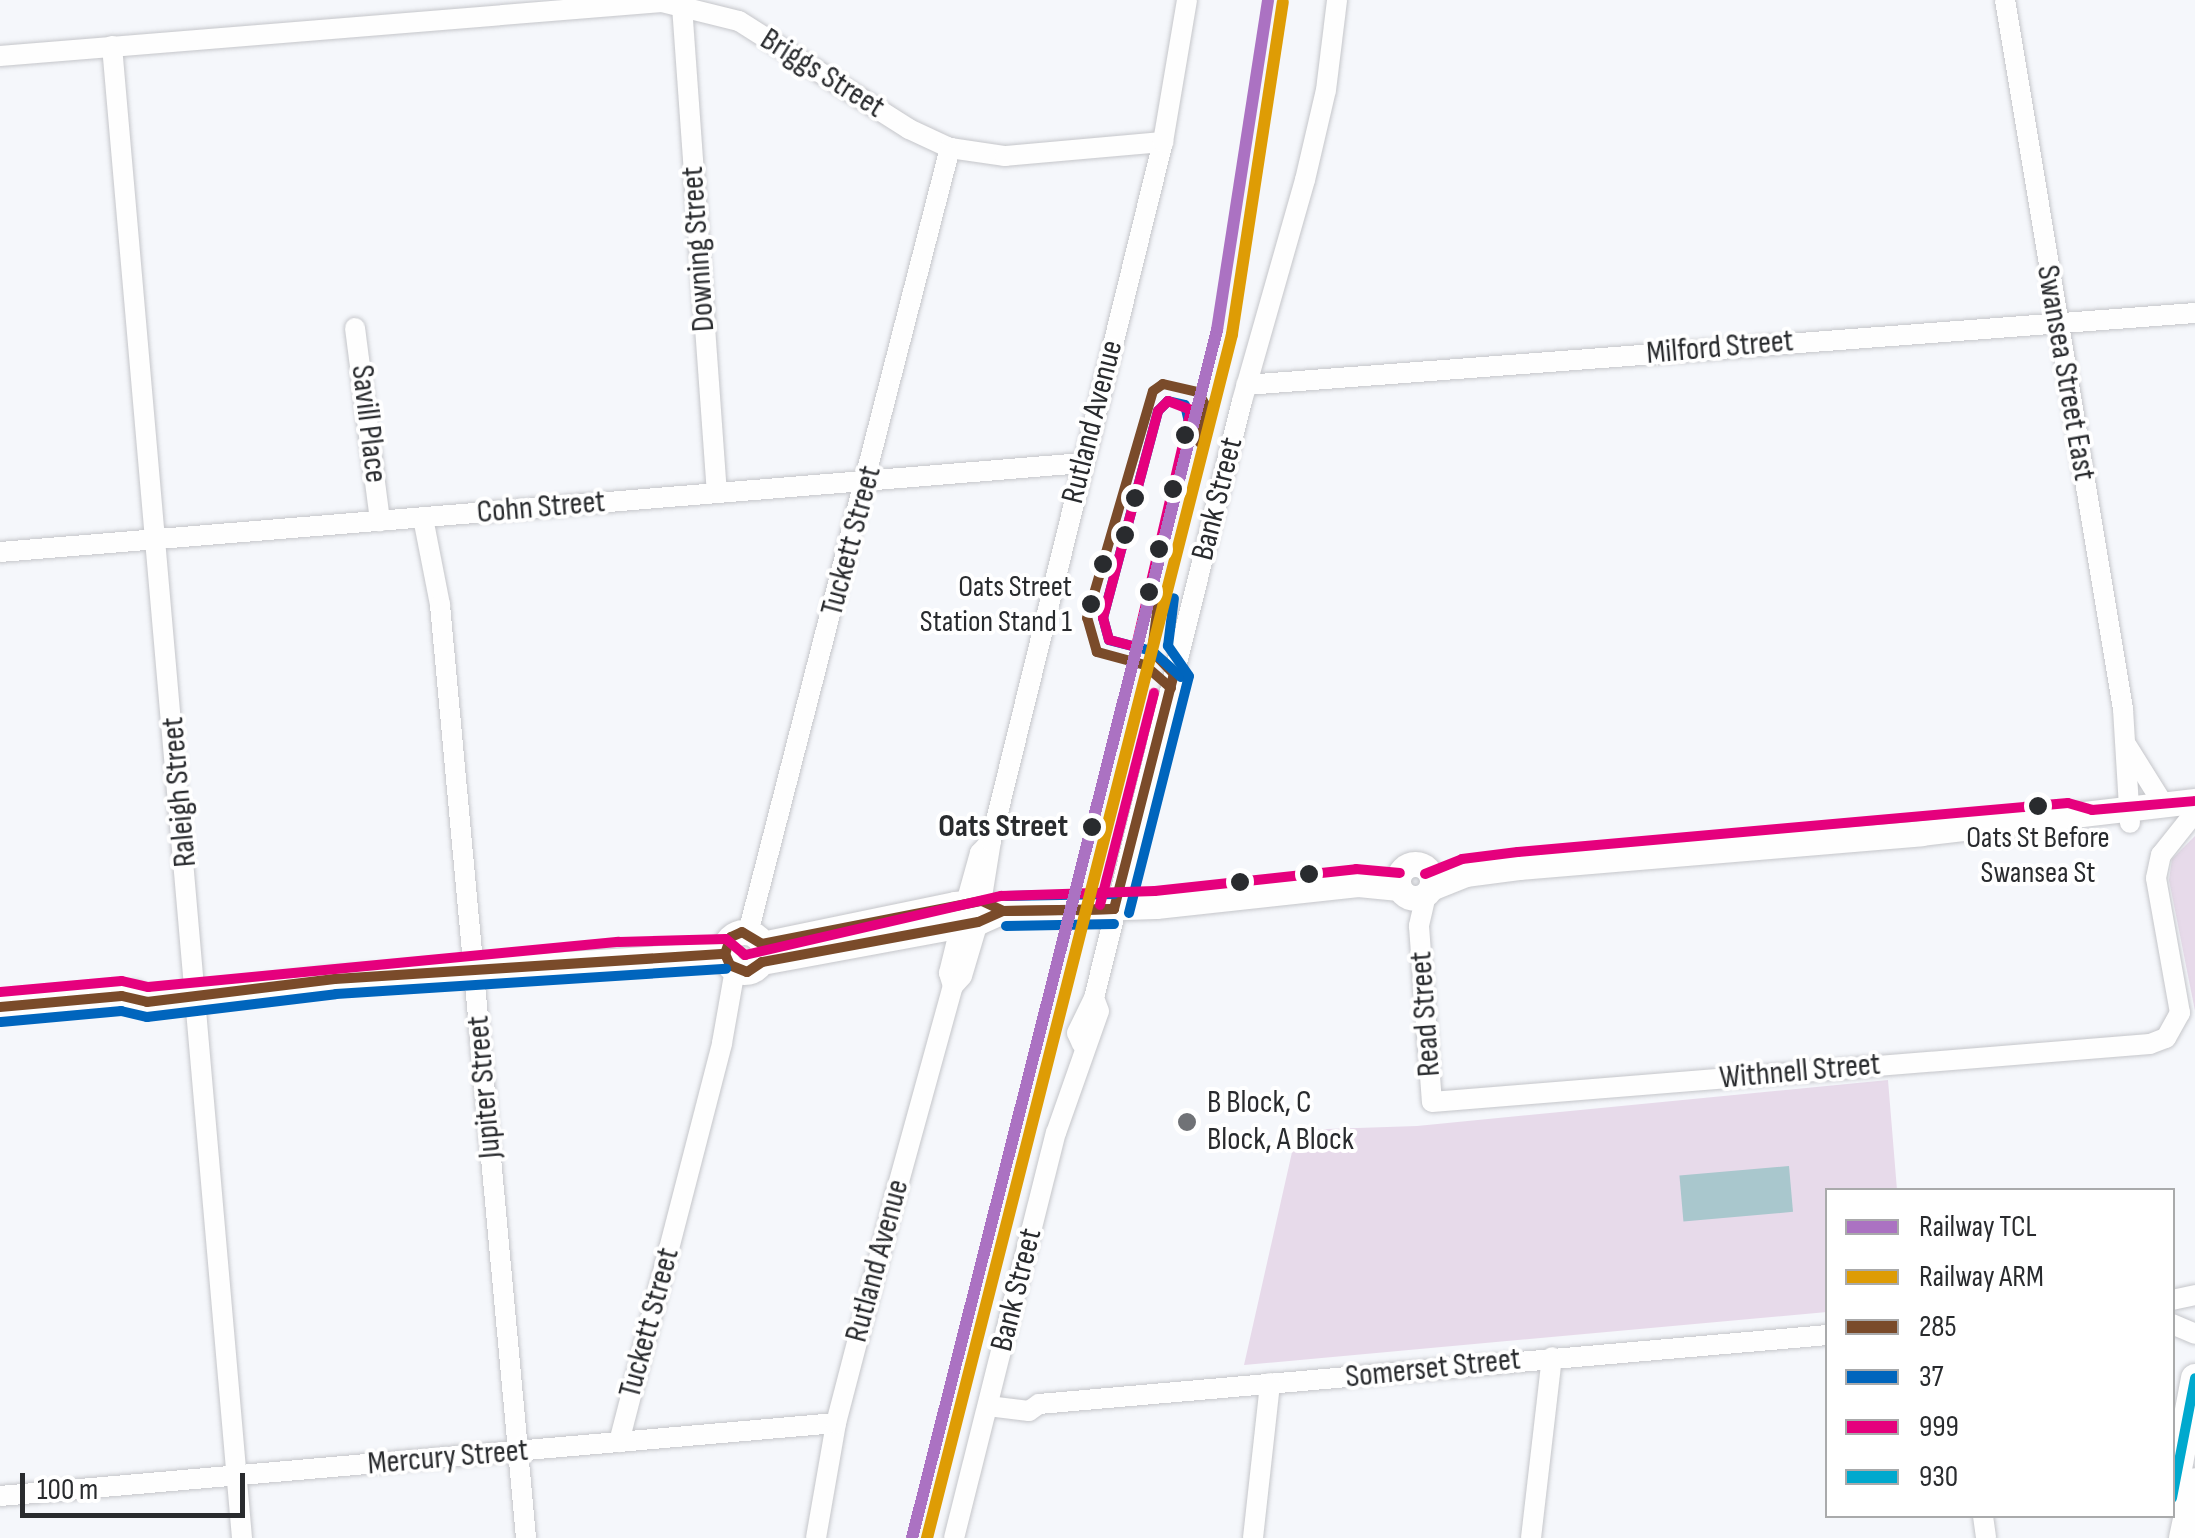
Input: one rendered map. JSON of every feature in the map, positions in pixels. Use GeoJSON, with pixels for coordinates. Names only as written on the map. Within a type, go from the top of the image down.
{"type":"FeatureCollection","features":[{"type":"Feature","properties":{"kind":"highway"},"geometry":{"type":"LineString","coordinates":[[2175,1485],[2195,1378]]}},
{"type":"Feature","properties":{"kind":"highway"},"geometry":{"type":"LineString","coordinates":[[2183,1538],[2195,1482]]}},
{"type":"Feature","properties":{"kind":"main road"},"geometry":{"type":"LineString","coordinates":[[730,962],[731,938],[757,946],[978,912],[1114,910],[2069,818],[2090,825],[2162,802],[2194,811]]}},
{"type":"Feature","properties":{"kind":"main road"},"geometry":{"type":"LineString","coordinates":[[2129,814],[2194,811]]}},
{"type":"Feature","properties":{"kind":"main road"},"geometry":{"type":"LineString","coordinates":[[0,1007],[474,968],[730,962],[747,972],[757,946]]}},
{"type":"Feature","properties":{"kind":"street","name":"Briggs Street"},"geometry":{"type":"LineString","coordinates":[[0,56],[642,0],[738,20],[909,129],[950,148],[1005,156],[1164,142]]}},
{"type":"Feature","properties":{"kind":"street","name":"Rutland Avenue"},"geometry":{"type":"LineString","coordinates":[[816,1538],[836,1423],[953,986],[949,973],[978,912],[980,853],[991,842],[1164,142],[1187,0]]}},
{"type":"Feature","properties":{"kind":"street","name":"Bank Street"},"geometry":{"type":"LineString","coordinates":[[954,1538],[1082,1044],[1077,1033],[1094,998],[1246,385],[1326,90],[1337,0]]}},
{"type":"Feature","properties":{"kind":"street","name":"Swansea Street East"},"geometry":{"type":"LineString","coordinates":[[2005,0],[2127,746],[2162,802]]}},
{"type":"Feature","properties":{"kind":"street","name":"Downing Street"},"geometry":{"type":"LineString","coordinates":[[682,6],[716,492]]}},
{"type":"Feature","properties":{"kind":"street","name":"Raleigh Street"},"geometry":{"type":"LineString","coordinates":[[112,46],[159,539],[242,1538]]}},
{"type":"Feature","properties":{"kind":"street","name":"Tuckett Street"},"geometry":{"type":"LineString","coordinates":[[757,946],[950,148]]}},
{"type":"Feature","properties":{"kind":"street","name":"Milford Street"},"geometry":{"type":"LineString","coordinates":[[1246,385],[2195,313]]}},
{"type":"Feature","properties":{"kind":"street","name":"Savill Place"},"geometry":{"type":"LineString","coordinates":[[355,328],[380,521]]}},
{"type":"Feature","properties":{"kind":"street","name":"Cohn Street"},"geometry":{"type":"LineString","coordinates":[[0,552],[1083,463]]}},
{"type":"Feature","properties":{"kind":"street","name":"Jupiter Street"},"geometry":{"type":"LineString","coordinates":[[422,518],[432,557],[474,968],[526,1538]]}},
{"type":"Feature","properties":{"kind":"street","name":"Swansea Street East"},"geometry":{"type":"LineString","coordinates":[[2127,746],[2122,759],[2129,814]]}},
{"type":"Feature","properties":{"kind":"street","name":"Withnell Street"},"geometry":{"type":"LineString","coordinates":[[1432,1102],[2150,1044],[2166,1038],[2180,1013],[2156,898],[2161,855],[2194,811]]}},
{"type":"Feature","properties":{"kind":"street","name":"Read Street"},"geometry":{"type":"LineString","coordinates":[[1415,884],[1432,1102]]}},
{"type":"Feature","properties":{"kind":"street","name":"Tuckett Street"},"geometry":{"type":"LineString","coordinates":[[619,1442],[722,1043],[730,962]]}},
{"type":"Feature","properties":{"kind":"street","name":"Somerset Street"},"geometry":{"type":"LineString","coordinates":[[989,1400],[1029,1411],[1040,1404],[1825,1335]]}},
{"type":"Feature","properties":{"kind":"street"},"geometry":{"type":"LineString","coordinates":[[1531,1538],[1552,1357]]}},
{"type":"Feature","properties":{"kind":"street"},"geometry":{"type":"LineString","coordinates":[[1252,1538],[1270,1383]]}},
{"type":"Feature","properties":{"kind":"street","name":"Mercury Street"},"geometry":{"type":"LineString","coordinates":[[0,1496],[836,1423]]}},
{"type":"Feature","properties":{"kind":"shaded area"},"geometry":{"type":"Polygon","coordinates":[[[2195,836],[2195,1011],[2169,880],[2172,859],[2195,836]]]}},
{"type":"Feature","properties":{"kind":"shaded area"},"geometry":{"type":"Polygon","coordinates":[[[1888,1080],[1897,1188],[1825,1188],[1825,1312],[1244,1365],[1297,1130],[1417,1126],[1888,1080]]]}},
{"type":"Feature","properties":{"kind":"water"},"geometry":{"type":"Polygon","coordinates":[[[1789,1166],[1793,1212],[1683,1221],[1679,1176],[1789,1166]]]}},
{"type":"Feature","properties":{"kind":"rail line","name":"TCL"},"geometry":{"type":"LineString","coordinates":[[912,1538],[1217,330],[1268,0]]}},
{"type":"Feature","properties":{"kind":"rail line","name":"ARM"},"geometry":{"type":"LineString","coordinates":[[927,1538],[1232,334],[1283,2]]}},
{"type":"Feature","properties":{"kind":"transit line","name":"285"},"geometry":{"type":"LineString","coordinates":[[1171,688],[1145,665],[1097,652],[1087,618],[1153,391],[1163,384],[1198,392],[1207,408],[1200,442]]}},
{"type":"Feature","properties":{"kind":"transit line","name":"37"},"geometry":{"type":"LineString","coordinates":[[1181,677],[1152,651],[1109,640],[1103,618],[1158,411],[1168,401],[1185,405],[1190,427]]}},
{"type":"Feature","properties":{"kind":"transit line","name":"999"},"geometry":{"type":"LineString","coordinates":[[1168,401],[1191,410],[1136,647],[1109,640],[1103,618],[1158,411],[1168,401]]}},
{"type":"Feature","properties":{"kind":"transit line","name":"285"},"geometry":{"type":"LineString","coordinates":[[1114,909],[1174,674],[1152,651],[1159,596]]}},
{"type":"Feature","properties":{"kind":"transit line","name":"37"},"geometry":{"type":"LineString","coordinates":[[1129,913],[1189,676],[1168,646],[1174,598]]}},
{"type":"Feature","properties":{"kind":"transit line","name":"999"},"geometry":{"type":"LineString","coordinates":[[1100,905],[1154,693]]}},
{"type":"Feature","properties":{"kind":"transit line","name":"999"},"geometry":{"type":"LineString","coordinates":[[1425,874],[1462,859],[1518,852],[2068,803],[2092,810],[2194,801]]}},
{"type":"Feature","properties":{"kind":"transit line","name":"999"},"geometry":{"type":"LineString","coordinates":[[0,992],[122,981],[148,987],[619,942],[726,939],[745,955],[1001,896],[1155,891],[1356,869],[1400,873]]}},
{"type":"Feature","properties":{"kind":"transit line","name":"37"},"geometry":{"type":"LineString","coordinates":[[1006,896],[1114,894]]}},
{"type":"Feature","properties":{"kind":"transit line","name":"285"},"geometry":{"type":"LineString","coordinates":[[982,901],[1003,911],[978,922],[762,962],[747,972],[730,965],[725,954],[731,937],[742,932],[762,944],[982,901]]}},
{"type":"Feature","properties":{"kind":"transit line","name":"285"},"geometry":{"type":"LineString","coordinates":[[1114,909],[1078,910],[1003,911],[1114,909]]}},
{"type":"Feature","properties":{"kind":"transit line","name":"37"},"geometry":{"type":"LineString","coordinates":[[1006,926],[1114,924]]}},
{"type":"Feature","properties":{"kind":"transit line","name":"285"},"geometry":{"type":"LineString","coordinates":[[0,1007],[122,996],[147,1002],[335,979],[725,954]]}},
{"type":"Feature","properties":{"kind":"transit line","name":"37"},"geometry":{"type":"LineString","coordinates":[[1,1022],[121,1011],[147,1017],[336,994],[726,969]]}},
{"type":"Feature","properties":{"kind":"transit line","name":"930"},"geometry":{"type":"LineString","coordinates":[[2175,1482],[2195,1378]]}},
{"type":"Feature","properties":{"kind":"place","name":"Oats Street Station Stand 1"},"geometry":{"type":"Point","coordinates":[1091,604]}},
{"type":"Feature","properties":{"kind":"place","name":"Oats St Before Swansea St"},"geometry":{"type":"Point","coordinates":[2038,806]}},
{"type":"Feature","properties":{"kind":"place","name":"Oats Street"},"geometry":{"type":"Point","coordinates":[1092,827]}},
{"type":"Feature","properties":{"kind":"place","name":"B Block, C Block, A Block"},"geometry":{"type":"Point","coordinates":[1187,1122]}}]}
